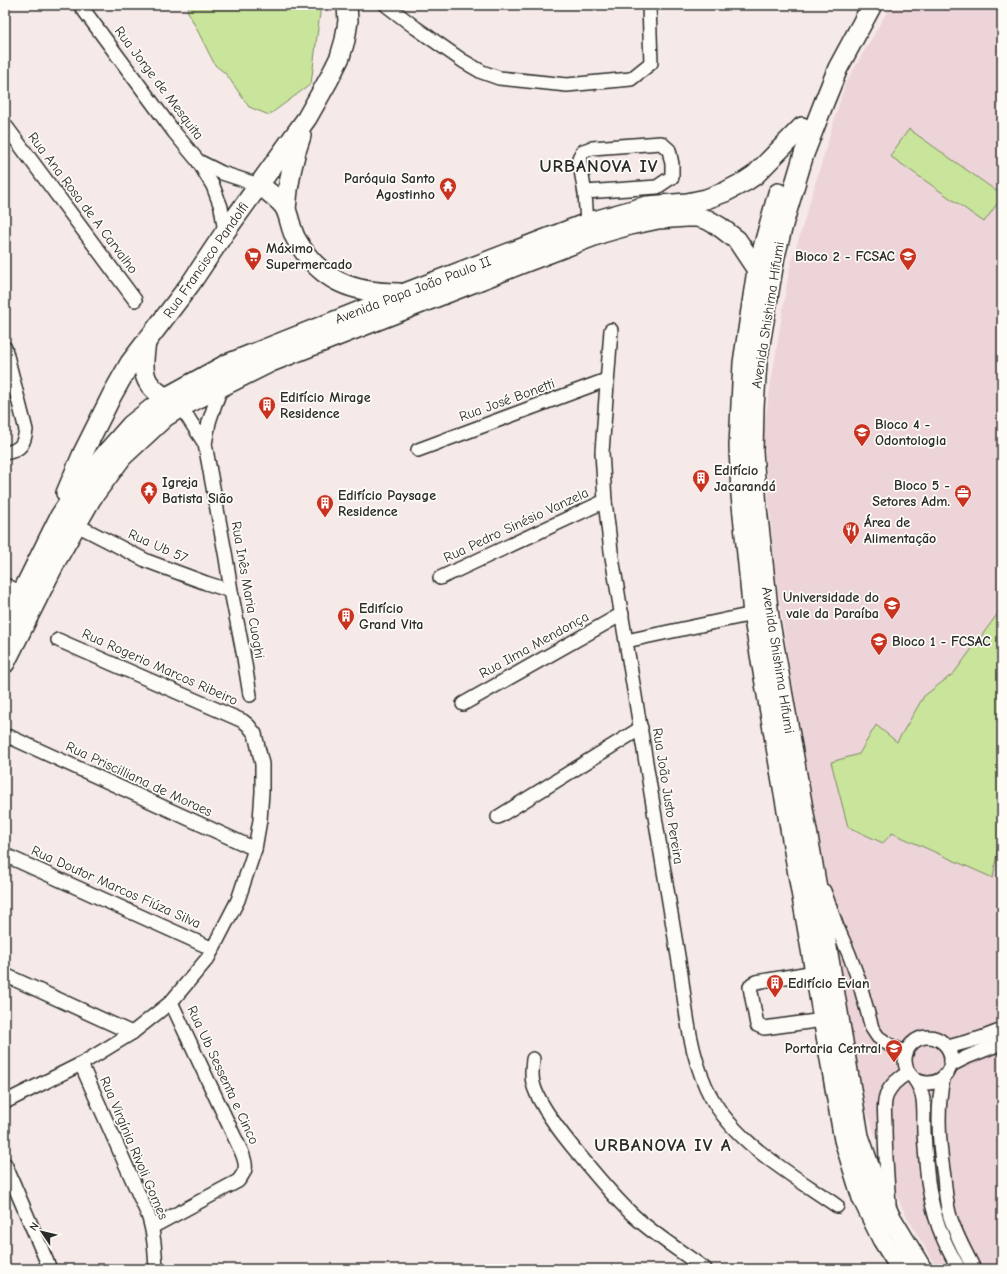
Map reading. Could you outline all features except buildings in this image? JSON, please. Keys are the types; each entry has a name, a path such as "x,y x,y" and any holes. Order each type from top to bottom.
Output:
{"street":[{"name":"Rua Jorge de Mesquita","path":"80,5 174,132 198,161 213,186 222,208 225,232"},
{"name":"Rua Francisco Pandolfi","path":"68,520 66,493 83,453 130,363 191,283 225,232 307,118 340,57 348,21 347,5"},
{"path":"386,5 463,61 482,72 499,78 567,85 631,79 651,63 649,5"},
{"name":"Avenida Shishima Hifumi","path":"860,5 825,68 783,179 756,270 744,363 739,446 741,496 754,614 823,1020 852,1138 874,1180 890,1216 922,1269"},
{"name":"Avenida Shishima Hifumi","path":"872,5 838,68 804,154 775,256 757,362 753,451 757,508 769,617 812,859 862,1198 882,1239 901,1269"},
{"path":"307,118 296,150 291,171 286,209 295,238 307,256 322,271 338,282 360,290 381,293 406,293"},
{"name":"Rua Ana Rosa de A Carvalho","path":"5,125 135,300"},
{"name":"Avenida Papa João Paulo II","path":"68,520 92,499 122,457 165,417 181,407 350,323 406,293 587,223 647,206 687,203 726,192 755,175 802,127"},
{"path":"585,192 657,187 672,177 672,164 669,150 661,143 592,148 583,151 580,158 585,192 587,223"},
{"name":"Rua Jorge de Mesquita","path":"198,161 222,173 259,185"},
{"path":"259,185 286,209"},
{"name":"Avenida Papa João Paulo II","path":"68,520 79,487 131,425 165,398 227,364 526,262 602,233 658,219 686,217 697,218 708,220 720,226 737,240 756,270"},
{"path":"338,282 350,323"},
{"name":"Rua João Justo Pereira","path":"611,330 606,380 602,452 611,551 693,1049 706,1087 714,1102 741,1136 761,1153 837,1206"},
{"path":"146,343 143,361 144,374 152,388 165,398 181,407"},
{"path":"5,348 26,430 24,442 19,448 7,453"},
{"name":"Rua José Bonetti","path":"418,450 606,380"},
{"name":"Rua Inês Maria Cuoghi","path":"222,386 209,422 205,444 250,696"},
{"name":"Rua Inês Maria Cuoghi","path":"181,407 205,444"},
{"name":"Rua Pedro Sinésio Vanzela","path":"440,578 606,501"},
{"path":"7,617 68,520"},
{"path":"5,663 57,559 68,520"},
{"name":"Rua Ub 57","path":"68,520 147,561 231,591"},
{"path":"5,585 22,593"},
{"name":"Rua Ilma Mendonça","path":"463,704 622,614"},
{"path":"626,641 754,614"},
{"name":"Rua Rogerio Marcos Ribeiro","path":"58,640 243,721 248,725 255,734 262,764 261,800 255,849"},
{"path":"498,817 640,728"},
{"name":"Rua Priscilliana de Moraes","path":"10,737 255,849"},
{"path":"5,1102 81,1064 132,1033 171,1002 208,958 213,949 238,900 255,849"},
{"name":"Rua Doutor Marcos Fiúza Silva","path":"5,855 213,949"},
{"path":"812,859 837,927 856,972 872,1028 878,1037 891,1046 906,1053"},
{"path":"815,972 756,982 750,987 757,1025 761,1027 764,1028 823,1020"},
{"path":"5,975 132,1033"},
{"name":"Rua Ub Sessenta e Cinco","path":"152,1227 238,1181 244,1173 246,1164 171,1002"},
{"path":"948,1047 981,1038 1002,1030"},
{"path":"890,1216 885,1154 886,1097 892,1085 899,1078 911,1076 921,1083 929,1084 943,1079 949,1072 952,1058 948,1047 942,1041 930,1037 915,1041 910,1046 906,1053 905,1066 911,1076 920,1087 924,1103 926,1159 932,1206 938,1228 959,1269"},
{"path":"951,1065 966,1057 1002,1044"},
{"path":"533,1059 532,1075 534,1088 548,1114 563,1135 612,1194 635,1216 658,1235 706,1269"},
{"name":"Rua Virgínia Rivoli Gomes","path":"81,1064 148,1215 152,1227 155,1247 156,1269"},
{"path":"943,1079 940,1095 939,1126 946,1197 952,1220 974,1269"},
{"path":"5,1095 20,1094"},
{"path":"5,1164 50,1269"}],"shaded area":[{"name":"Universidade do vale da Paraíba","path":"891,5 1002,5 1002,1269 937,1269 901,1206 859,1090 827,881 790,670 775,570 763,432 789,271 845,84"}],"green space":[{"path":"190,5 321,5 311,84 269,115 249,107 226,74 215,65 187,10"},
{"path":"909,129 1002,195 984,222 890,156"},
{"path":"1002,608 1002,821 993,878 892,833 883,843 848,827 831,762 859,754 876,725 897,742 924,696 954,673"}],"place":[{"name":"Paróquia Santo Agostinho","path":"448,201"},
{"name":"Máximo Supermercado","path":"253,271"},
{"name":"Bloco 2 - FCSAC","path":"908,271"},
{"name":"Edifício Mirage Residence","path":"267,420"},
{"name":"Bloco 4 - Odontologia","path":"862,447"},
{"name":"Edifício Jacarandá","path":"701,493"},
{"name":"Igreja Batista Sião","path":"149,505"},
{"name":"Bloco 5 - Setores Adm.","path":"963,508"},
{"name":"Edifício Paysage Residence","path":"325,518"},
{"name":"Área de Alimentação","path":"851,545"},
{"name":"Universidade do vale da Paraíba","path":"892,620"},
{"name":"Edifício Grand Vita","path":"346,631"},
{"name":"Bloco 1 - FCSAC","path":"879,656"},
{"name":"Edifício Evian","path":"775,998"},
{"name":"Portaria Central","path":"894,1063"}],"district":[{"name":"URBANOVA IV","path":"599,166"},
{"name":"URBANOVA IV A","path":"663,1145"}]}
